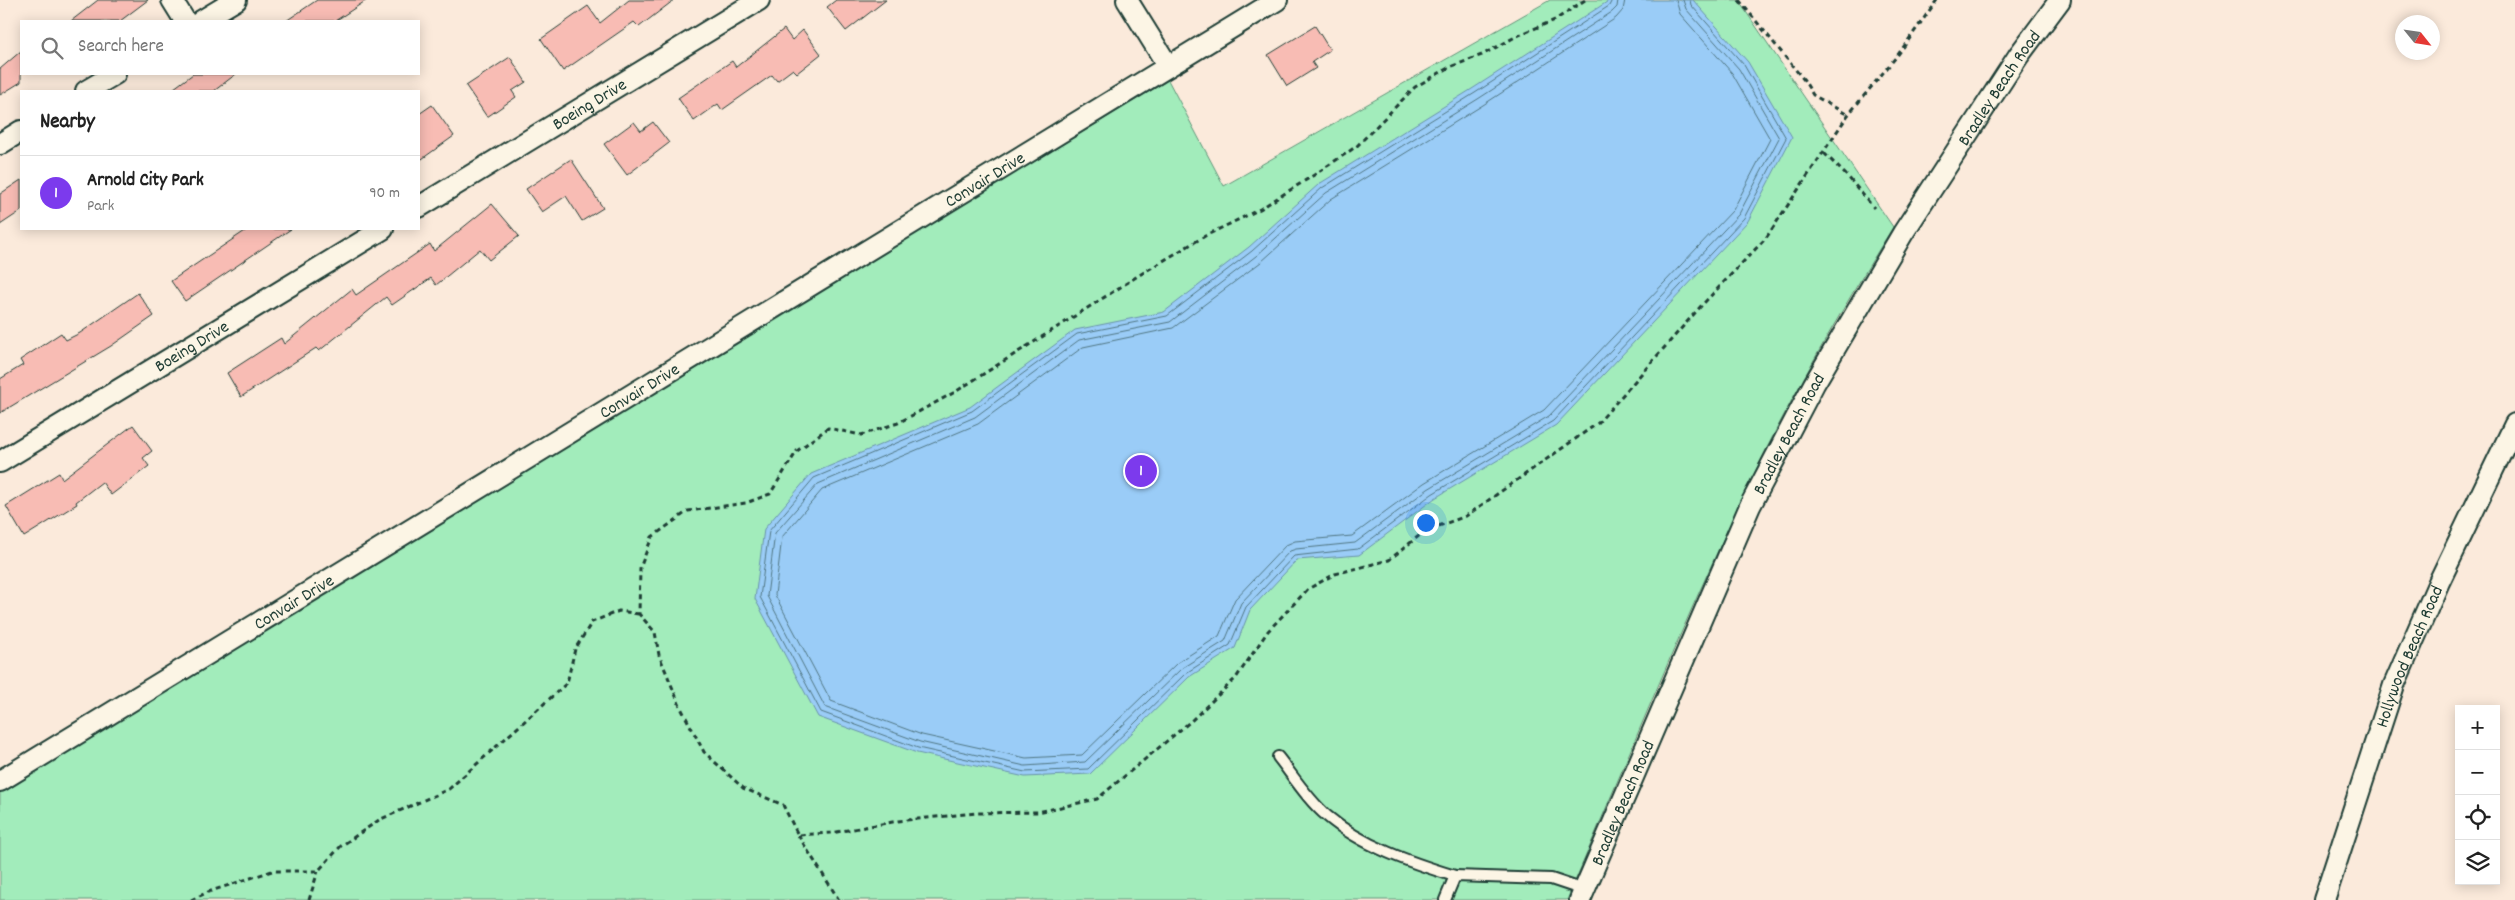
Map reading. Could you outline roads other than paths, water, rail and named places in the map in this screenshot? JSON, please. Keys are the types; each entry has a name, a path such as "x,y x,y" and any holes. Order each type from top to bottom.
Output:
{"street":[{"path":"172,0 184,20"},
{"path":"203,20 236,0"},
{"name":"Boeing Drive","path":"420,206 759,0"},
{"path":"1127,0 1168,66"},
{"name":"Convair Drive","path":"0,781 1276,0"},
{"name":"Bradley Beach Road","path":"1582,895 1750,506 1814,384 1903,233 2019,55 2060,0"},
{"path":"88,90 113,75"},
{"path":"0,144 20,132"},
{"name":"Boeing Drive","path":"0,462 381,230"},
{"name":"Hollywood Beach Road","path":"2324,900 2394,684 2439,582 2515,424"}],"lane":[{"path":"1278,756 1326,815 1345,829 1405,861 1455,876 1550,879 1582,895"},
{"path":"1446,900 1455,876"}],"water":[{"path":"1610,0 1693,0 1748,62 1792,137 1748,221 1556,425 1435,498 1359,555 1297,560 1250,610 1235,648 1189,677 1090,774 1025,777 917,753 818,717 755,599 764,529 811,474 970,407 1075,330 1164,312 1249,247 1319,184"}],"place":[{"name":"Arnold City Park","path":"1141,471"}]}
